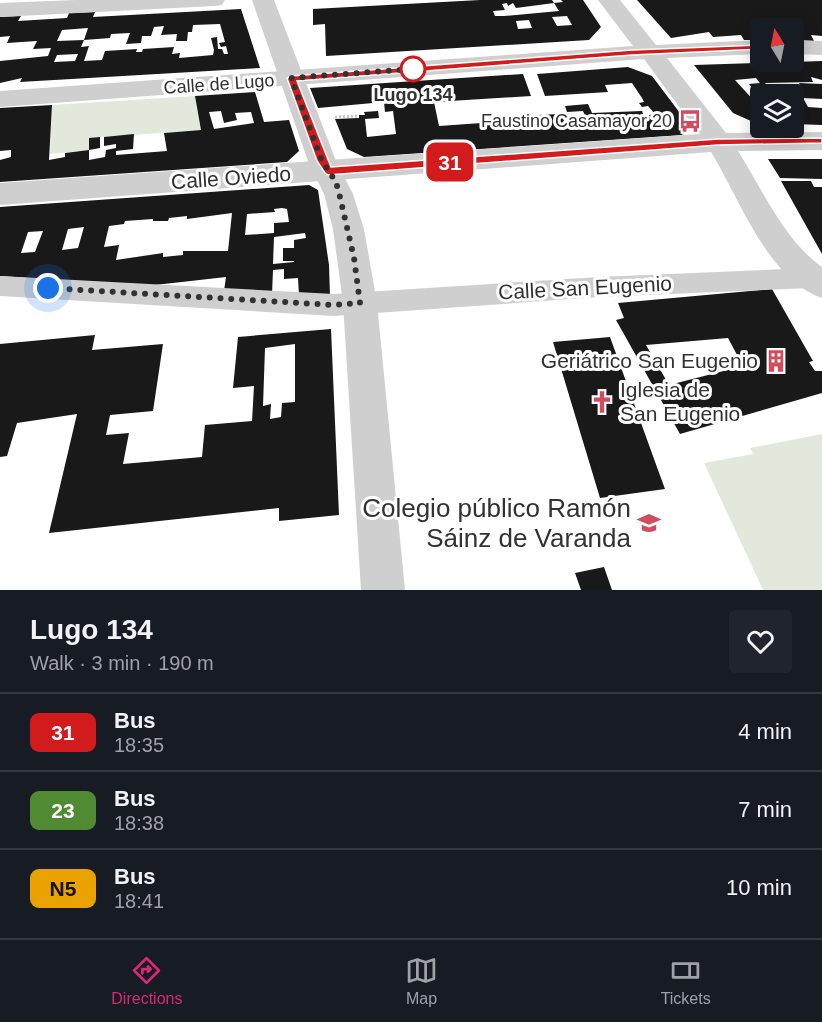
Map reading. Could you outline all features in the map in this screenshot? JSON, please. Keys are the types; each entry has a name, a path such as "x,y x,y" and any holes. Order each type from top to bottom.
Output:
{"street":[{"path":"0,10 214,0"},
{"path":"263,0 322,161 336,182 354,258 360,303 383,590"},
{"path":"609,0 718,142 809,275"},
{"name":"Calle de Lugo","path":"0,99 648,52 750,47"},
{"path":"804,47 822,48"},
{"name":"Calle Oviedo","path":"0,194 718,142 822,141"},
{"name":"Calle San Eugenio","path":"0,286 334,305 809,275"}],"path":[{"path":"334,117 358,116"}],"shaded area":[{"path":"195,96 201,130 90,138 89,150 50,154 52,105"},
{"path":"822,434 822,590 763,590 704,463 753,454 750,448"}],"building":[{"path":"480,0 552,0 554,3 563,2 561,0 583,0 601,27 589,40 326,56 325,24 313,25 313,9","holes":["507,3 508,6 513,3 516,8 554,3 559,11 504,16 495,16 493,11 505,10 502,4","567,16 572,25 557,26 552,17","529,20 532,28 518,29 516,21"]},
{"path":"637,0 822,0 822,36 811,35 814,41 804,40 804,18 750,18 750,40 744,40 741,35 713,37 709,32 671,38"},
{"path":"241,9 260,68 20,82 22,78 0,83 0,61 48,56 51,48 33,49 37,41 7,43 10,36 0,37 0,17 21,16 18,21 67,18 69,13 95,12 93,17","holes":["220,24 225,42 219,43 221,47 226,46 228,54 218,49 217,37 211,38 213,55 179,58 180,53 172,54 174,47 143,49 142,52 136,52 137,49 105,51 102,60 84,61 89,46 81,47 84,40 110,38 111,34 130,33 126,44 141,43 142,36 151,36 154,27 164,26 161,35 177,34 176,41 187,41 188,32 192,32 193,25","88,28 84,40 57,41 62,30","78,54 75,61 54,62 57,55"]},
{"path":"822,61 822,80 811,77 813,82 750,85 749,84 760,83 756,78 735,80 750,96 750,121 733,113 694,65 750,63 750,72 804,72 804,62"},
{"path":"628,67 652,76 689,125 682,135 364,157 347,149 335,119 359,118 359,115 365,115 364,112 378,111 379,118 365,119 367,137 396,134 393,111 385,112 384,102 318,108 310,88 523,74 531,96 434,102 439,126 539,119 538,115 568,113 570,120 586,118 583,111 567,112 565,106 588,104 592,113 642,111 644,116 655,114 648,106 642,107 639,103 644,102 632,83 605,85 608,92 545,96 537,74"},
{"path":"799,83 822,84 822,99 804,98 804,84"},
{"path":"255,92 264,122 289,120 299,151 287,162 0,182 0,160 11,157 11,150 0,151 0,108 52,105 49,160 65,157 65,153 89,150 89,160 105,157 106,150 116,148 116,144 104,146 104,137 134,134 133,149 116,151 116,155 167,151 164,133 201,130 195,96","holes":["221,111 224,123 237,120 235,113 251,112 254,123 214,129 209,112"]},
{"path":"804,100 808,107 822,108 822,125 804,124"},
{"path":"100,137 100,148 89,150 89,138"},
{"path":"768,159 822,159 822,179 780,178"},
{"path":"781,181 811,181 814,187 822,187 822,254"},
{"path":"309,185 318,190 329,265 330,297 299,296 298,278 284,279 284,269 273,270 272,294 224,291 226,277 146,286 0,276 0,207","holes":["274,209 287,209 289,222 274,223 274,233 245,235 247,214 275,212","232,213 228,251 183,251 183,255 163,257 163,253 116,260 119,245 104,247 109,226 124,224 125,221 153,219 153,221 168,221 169,218 187,216 187,219","84,227 78,248 62,250 68,229","43,231 35,252 21,253 28,232","305,233 306,238 294,240 294,248 283,248 283,261 294,262 273,264 274,237"]},
{"name":"Geriátrico San Eugenio","path":"772,289 813,361 809,362 815,371 822,371 822,393 680,434 616,320 624,318 618,303","holes":["728,338 743,366 669,385 646,345"]},
{"path":"331,329 339,515 279,521 279,508 49,533 77,414 17,423 7,456 0,457 0,344 95,335 92,350 163,344 153,411 110,415 106,435 129,433 123,464 202,457 205,425 252,421 254,386 233,388 238,337","holes":["295,344 295,402 282,403 281,417 270,419 271,404 263,406 265,348"]},
{"path":"610,337 665,489 600,498 553,342"},
{"path":"604,567 612,590 581,590 575,573"}],"bus line":[{"name":"31","path":"750,47 632,53 291,78 322,161 328,171 718,142 822,141"}],"place":[{"name":"Lugo 134","path":"413,69"},
{"name":"Faustino Casamayor 20","path":"690,121"},
{"name":"Geriátrico San Eugenio","path":"776,361"},
{"name":"Iglesia de San Eugenio","path":"602,402"},
{"name":"Colegio público Ramón Sáinz de Varanda","path":"649,523"}],"route":[{"path":"48,288 334,305 360,303 354,258 336,182 322,161 291,78 413,69"}]}
